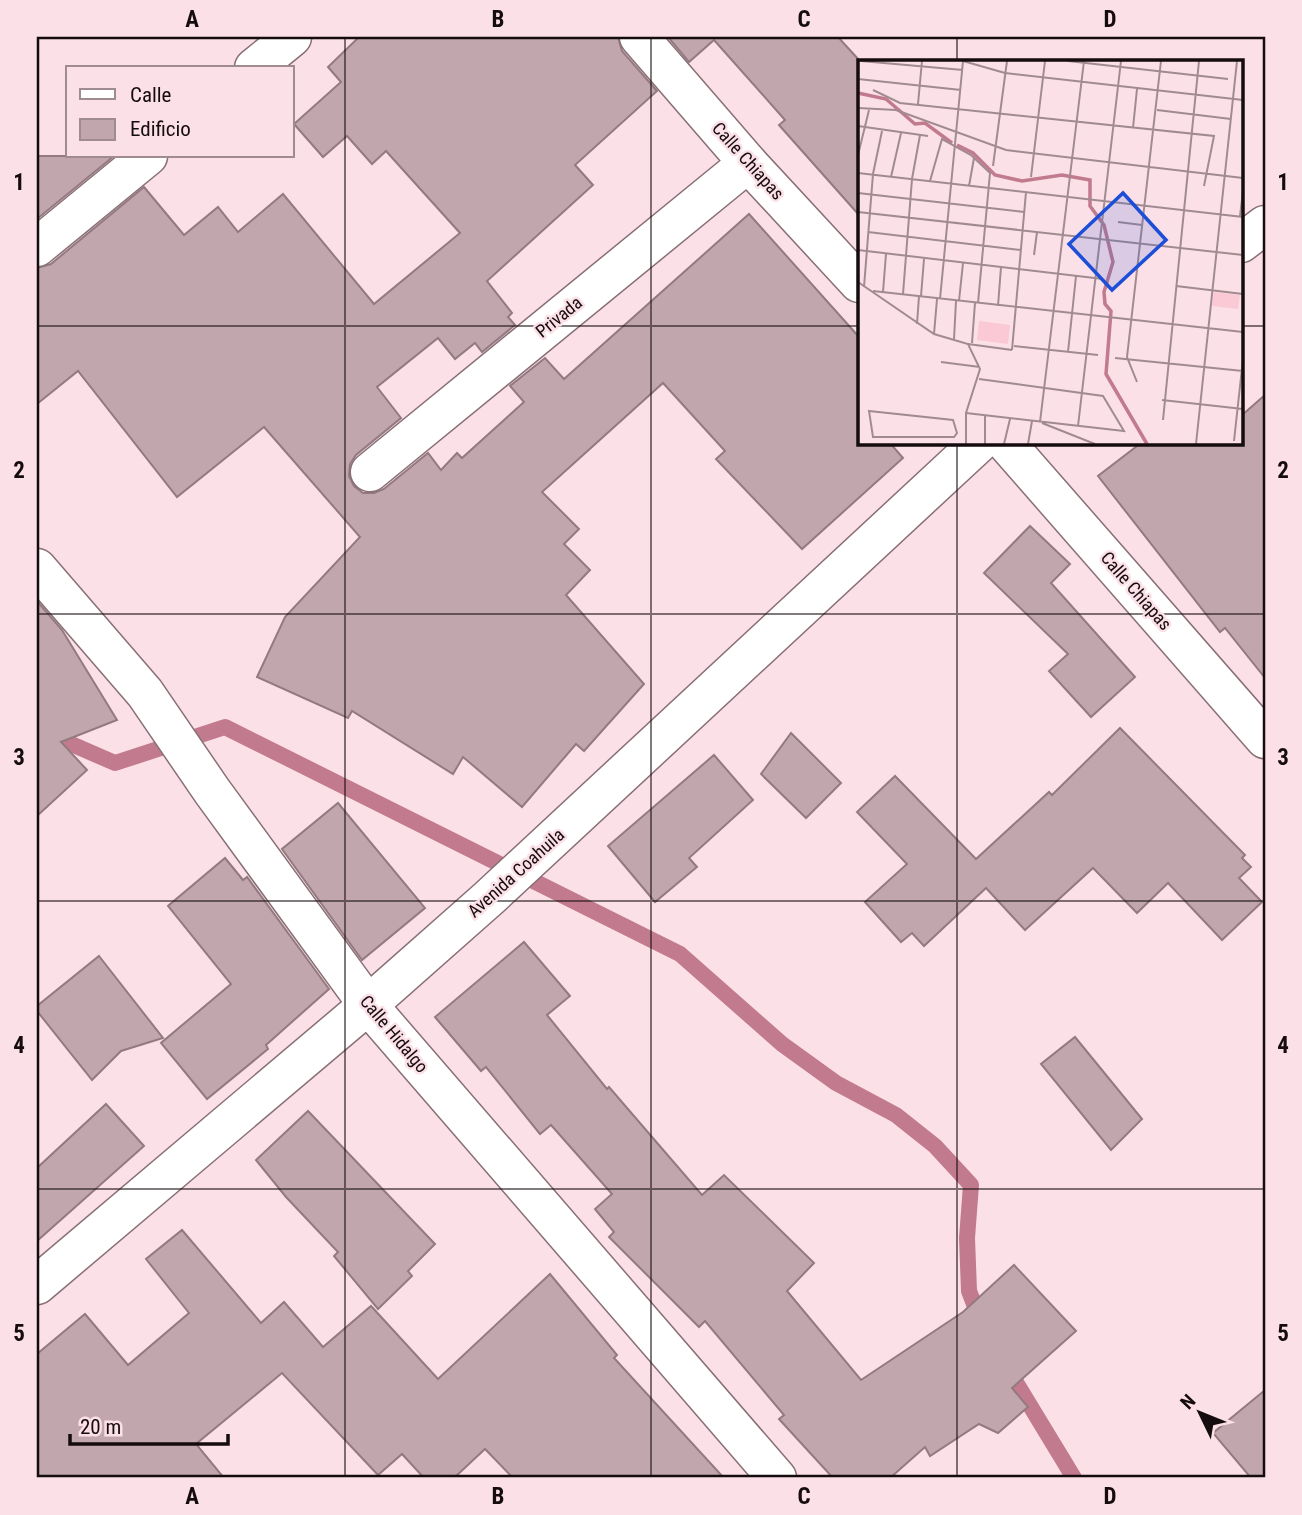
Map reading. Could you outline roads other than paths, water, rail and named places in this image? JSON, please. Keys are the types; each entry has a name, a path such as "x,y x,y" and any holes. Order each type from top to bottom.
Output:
{"street":[{"path":"256,66 292,37"},
{"name":"Calle Chiapas","path":"639,37 748,163 858,282"},
{"path":"37,247 146,158"},
{"name":"Privada","path":"370,472 748,163"},
{"path":"1242,242 1265,225"},
{"name":"Avenida Coahuila","path":"37,1285 368,1005 542,851 978,444"},
{"name":"Calle Chiapas","path":"1007,444 1265,739"},
{"name":"Calle Hidalgo","path":"37,568 145,693 212,792 368,1005 778,1478"}],"waterway":[{"path":"37,729 115,763 225,727 680,954 782,1044 836,1083 896,1115 935,1146 971,1185 967,1238 969,1291 981,1322"},
{"path":"1006,1366 1074,1478"}]}
